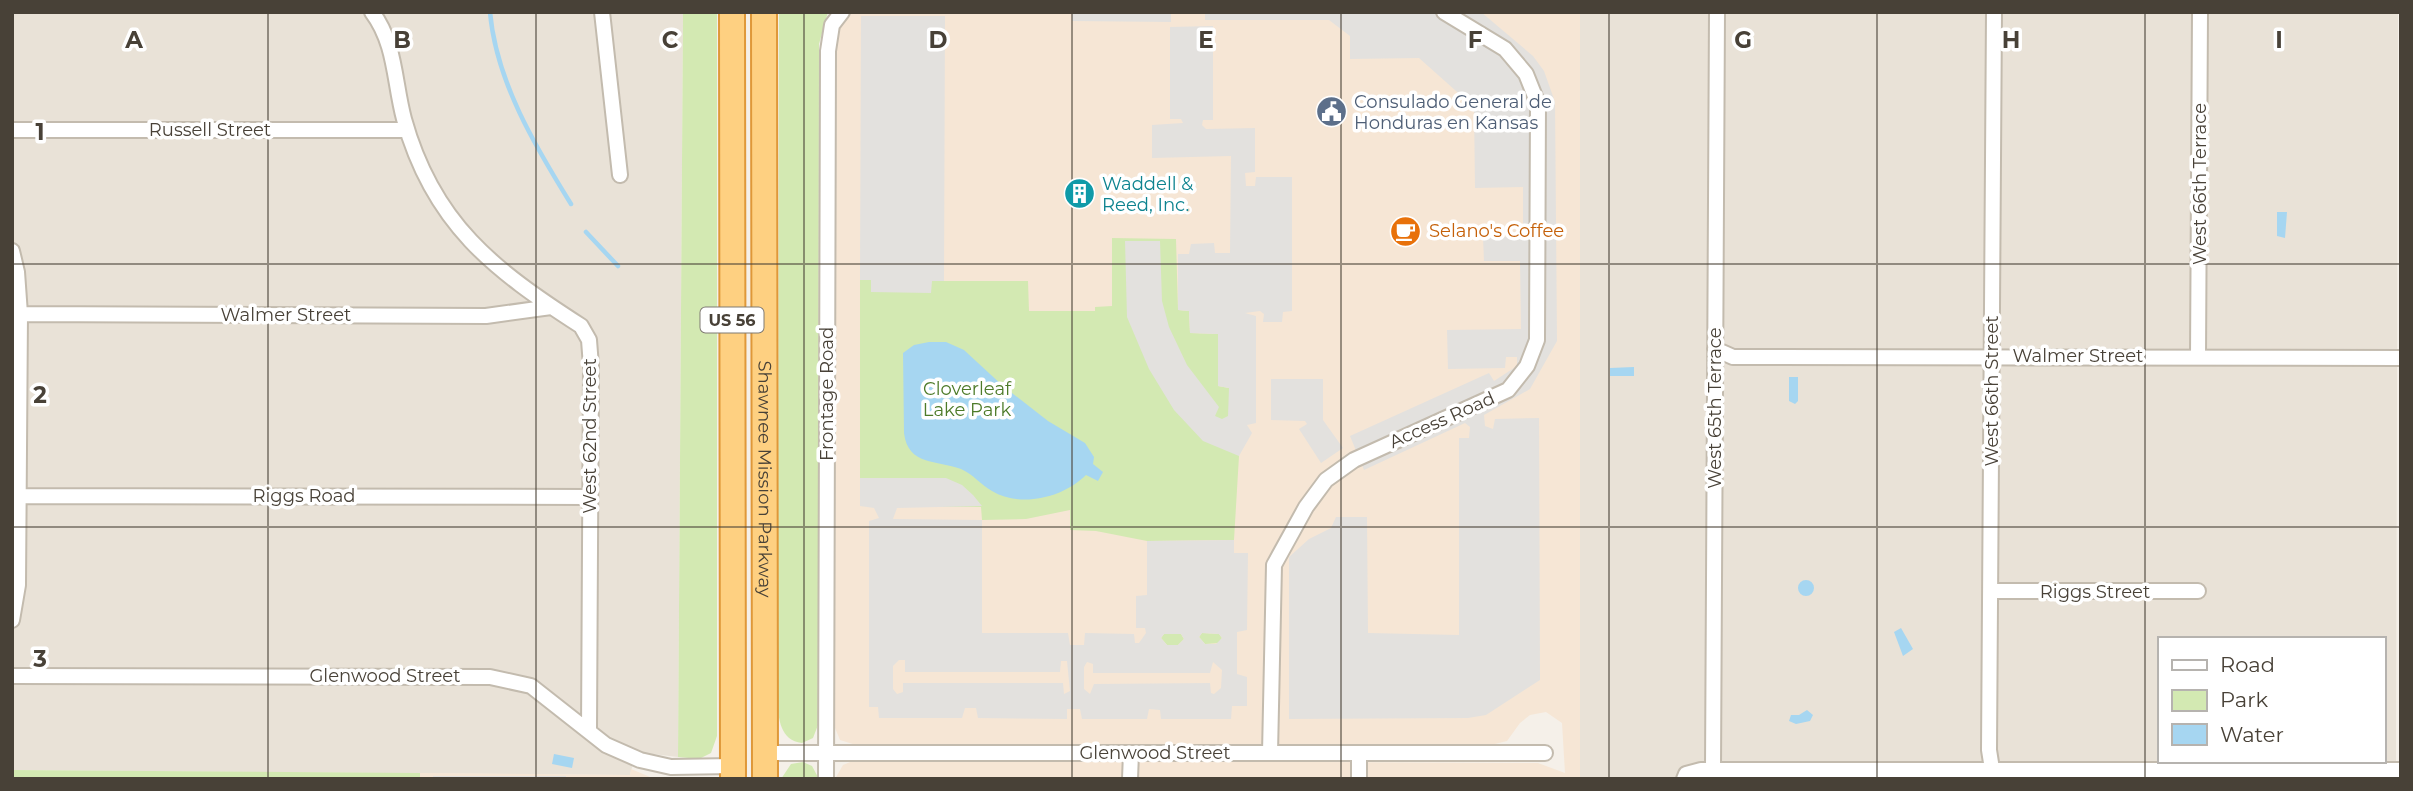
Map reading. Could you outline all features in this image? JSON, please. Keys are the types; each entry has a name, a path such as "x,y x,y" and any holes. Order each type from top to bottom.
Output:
{"highway":[{"name":"Shawnee Mission Parkway","path":"732,12 733,715 736,774"},
{"name":"Shawnee Mission Parkway","path":"764,12 765,779"},
{"path":"733,715 752,745 765,752"}],"street":[{"name":"West 62nd Street","path":"372,12 390,44 407,130 426,175 462,232 508,278 581,326 589,340 589,731"},
{"path":"602,12 620,175"},
{"name":"Frontage Road","path":"826,779 828,51 832,25 842,12"},
{"name":"Access Road","path":"1270,753 1273,565 1306,507 1325,480 1354,460 1508,390 1527,366 1537,340 1538,104 1526,74 1505,49 1444,12"},
{"name":"West 65th Terrace","path":"1713,770 1717,12"},
{"name":"West 66th Street","path":"1992,769 1989,750 1994,12"},
{"name":"West 66th Terrace","path":"2198,356 2200,12"},
{"name":"Russell Street","path":"12,130 407,130"},
{"path":"12,251 18,280 20,314 18,591 12,620"},
{"name":"Walmer Street","path":"20,314 486,316 551,307"},
{"name":"Walmer Street","path":"1715,349 1733,358 2401,358"},
{"name":"Riggs Road","path":"19,496 590,497"},
{"name":"Riggs Street","path":"1992,591 2199,591"},
{"name":"Glenwood Street","path":"12,676 490,677 531,686 615,750 671,773 736,774"},
{"name":"Glenwood Street","path":"765,752 1545,753"},
{"path":"1130,779 1131,753"},
{"path":"1359,753 1359,779"},
{"path":"1684,779 1686,774 1691,772 1713,770 1888,774 1992,769 2098,774 2401,770"}],"shaded area":[{"path":"12,12 683,12 678,757 636,752 630,775 12,770"},
{"path":"851,12 1580,12 1580,779 835,779 843,765 855,760 1538,763 1565,773 1562,723 1546,712 1530,715 1520,723 1507,741 1487,746 856,745 840,740 833,723 835,48 838,29"},
{"path":"1072,12 1171,12 1171,22 1072,21"},
{"path":"1205,12 1481,12 1533,56 1544,71 1555,102 1557,341 1530,389 1484,415 1485,426 1493,429 1495,419 1539,418 1540,680 1486,715 1468,718 1289,719 1289,557 1309,539 1331,528 1336,517 1367,517 1368,633 1459,635 1459,438 1469,438 1470,427 1465,423 1364,470 1350,436 1489,373 1494,381 1517,366 1517,357 1506,357 1505,368 1448,369 1447,330 1521,329 1520,261 1484,261 1483,237 1523,237 1523,187 1475,188 1474,107 1419,58 1350,59 1350,36 1329,20 1205,20"},
{"path":"1580,12 2398,12 2396,779 1580,779"},
{"path":"861,16 945,16 944,281 932,281 931,293 871,292 871,280 860,280"},
{"path":"1213,26 1213,120 1203,120 1202,125 1206,129 1255,128 1255,172 1245,173 1246,186 1255,186 1256,177 1292,177 1292,311 1283,312 1282,322 1263,322 1264,314 1260,311 1245,313 1256,316 1256,423 1247,425 1252,433 1239,456 1203,441 1174,410 1149,369 1127,317 1125,241 1160,241 1162,301 1169,327 1187,365 1219,407 1215,416 1222,419 1228,416 1229,388 1218,386 1218,334 1190,333 1189,311 1178,310 1178,254 1189,254 1191,244 1214,243 1215,253 1230,253 1231,156 1152,158 1152,125 1183,123 1181,119 1170,119 1170,27"},
{"path":"1271,379 1323,379 1323,420 1343,448 1321,463 1299,429 1307,424 1305,421 1271,420"},
{"path":"860,478 946,478 962,485 982,506 897,508 893,519 982,520 982,633 1068,633 1070,645 1084,645 1085,633 1134,634 1135,643 1139,643 1146,633 1145,628 1136,628 1136,596 1147,595 1147,541 1234,540 1234,553 1248,553 1247,630 1237,632 1237,674 1247,677 1247,706 1232,706 1231,719 1161,719 1160,710 1149,709 1147,719 1082,719 1080,709 1067,709 1067,719 978,718 976,708 965,708 962,718 879,718 878,707 869,707 869,521 879,518 874,508 860,506","holes":["1202,633 1219,634 1222,638 1216,644 1205,644 1199,637","1164,634 1181,634 1184,639 1178,645 1167,645 1161,638","899,660 905,660 905,672 1060,672 1061,661 1067,661 1070,691 1064,694 1063,683 903,683 903,692 897,694 893,689 893,666","1087,662 1093,664 1093,673 1210,673 1213,662 1222,670 1221,688 1214,694 1211,693 1210,683 1094,684 1090,694 1084,689 1084,667"]},
{"path":"631,769 655,779 420,779 420,773 630,775"},
{"path":"433,776 566,776 566,779 433,779"}],"green space":[{"path":"683,12 717,12 717,736 711,753 699,759 678,757"},
{"path":"779,12 828,12 819,44 818,725 813,738 802,743 785,734 778,704"},
{"name":"Cloverleaf Lake Park","path":"1112,238 1176,239 1178,310 1189,311 1190,333 1218,334 1218,386 1229,388 1229,412 1237,413 1239,456 1234,540 1147,541 1096,531 1070,530 1070,510 1026,519 982,520 981,507 860,506 860,280 871,280 871,292 931,292 931,281 1028,281 1029,311 1095,311 1095,307 1112,306"},
{"path":"1202,633 1219,634 1222,638 1218,643 1205,644 1199,637"},
{"path":"1164,634 1181,634 1184,639 1178,645 1167,645 1161,638"},
{"path":"803,762 812,766 819,779 781,779 791,764"},
{"path":"12,770 420,773 420,779 12,779"}],"water":[{"path":"2277,212 2287,212 2285,238 2277,236"},
{"path":"946,342 964,350 1003,386 1048,421 1085,443 1094,457 1093,464 1103,472 1098,481 1086,475 1066,490 1054,495 1015,499 992,491 961,469 917,457 907,444 904,433 903,353 914,345"},
{"path":"1634,367 1634,376 1610,376 1610,368"},
{"path":"1789,377 1798,377 1798,401 1795,404 1789,401"},
{"path":"1806,580 1812,582 1812,594 1806,596 1800,594 1798,588 1800,582"},
{"path":"1901,628 1913,649 1903,656 1894,632"},
{"path":"1807,710 1813,715 1810,721 1796,724 1789,721 1791,715 1799,715"},
{"path":"554,754 574,758 572,768 552,764"}],"waterway":[{"path":"490,12 500,63 519,112 571,204"},
{"path":"586,232 618,266"}],"place":[{"name":"Consulado General de Honduras en Kansas","path":"1331,112"},
{"name":"Waddell & Reed, Inc.","path":"1079,194"},
{"name":"Selano's Coffee","path":"1406,231"}]}
